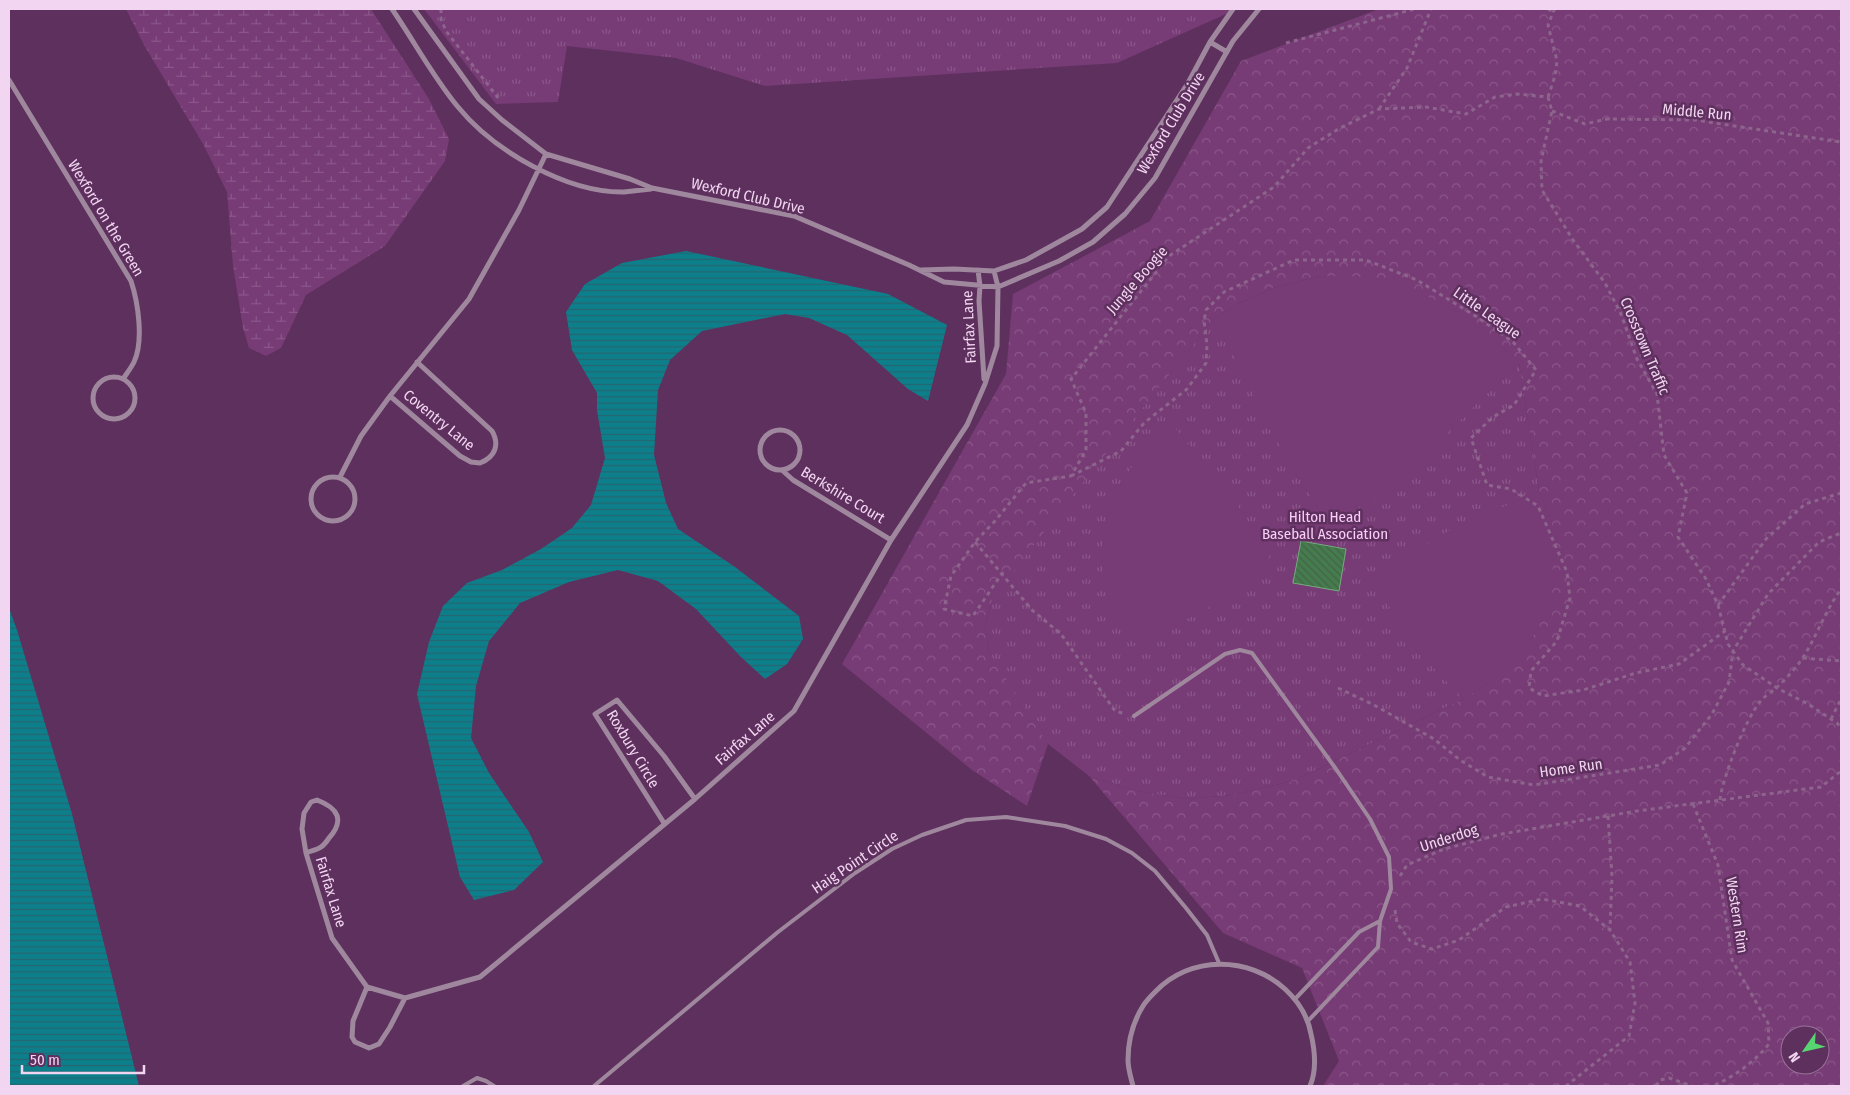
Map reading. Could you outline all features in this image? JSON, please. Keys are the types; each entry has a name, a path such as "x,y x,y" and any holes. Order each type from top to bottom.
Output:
{"street":[{"name":"Wexford Club Drive","path":"392,9 458,107 476,127 495,143 538,170 567,181 598,189 624,192 652,188"},
{"name":"Wexford Club Drive","path":"414,9 479,100 546,154 630,179 652,188 794,216 921,270 944,282 998,287 1059,262 1093,242 1125,214 1155,178 1227,52 1259,9"},
{"name":"Wexford Club Drive","path":"921,270 994,271 1026,260 1082,229 1107,207 1188,84 1210,42 1233,9"},
{"path":"1210,42 1227,52"},
{"name":"Wexford on the Green","path":"9,80 131,281 136,296 139,330 134,360 123,379"},
{"name":"Coventry Lane","path":"340,477 361,436 390,396 469,299 519,210 546,154"},
{"name":"Fairfax Lane","path":"978,270 985,384"},
{"name":"Fairfax Lane","path":"405,998 480,977 695,799 794,711 891,540 967,425 985,384 997,346 998,287 994,271"},
{"name":"Coventry Lane","path":"390,396 460,456 471,462 480,463 492,456 497,440 492,431 417,362"},
{"path":"109,377 123,379 133,388 135,395 132,408 122,417 109,418 103,416 98,412 93,398 97,384 109,377"},
{"name":"Berkshire Court","path":"782,470 794,464 798,458 799,451 796,438 791,434 778,430 767,434 763,440 760,451 765,463 775,469 782,470 793,480 891,540"},
{"path":"326,477 340,477 352,487 355,494 353,509 349,515 342,519 328,521 315,513 311,506 311,492 314,485 326,477"},
{"name":"Roxbury Circle","path":"664,823 595,714 617,700 664,756 695,799"},
{"name":"Fairfax Lane","path":"306,853 321,847 334,833 339,821 337,814 331,807 318,800 311,802 304,813 302,829 306,853 332,938 367,987"},
{"path":"1133,1086 1128,1062 1131,1032 1143,1005 1164,983 1190,969 1219,963 1248,967 1274,979 1295,999 1308,1021 1315,1052 1313,1080 1310,1086"},
{"path":"367,987 405,998 379,1044 369,1048 356,1042 352,1037 353,1022 367,987"}],"lane":[{"path":"1134,716 1225,654 1240,650 1252,653 1370,819 1389,857 1391,889 1380,921 1378,946 1308,1021"},
{"name":"Haig Point Circle","path":"594,1086 778,932 855,873 892,849 922,835 966,820 1006,817 1065,826 1106,839 1132,853 1155,871 1186,908 1206,935 1219,963"},
{"path":"1295,999 1359,932 1380,921"},
{"path":"463,1086 477,1078 486,1080 494,1086"}],"path":[{"path":"441,9 441,19 446,31 499,99"},
{"path":"1286,43 1416,9"},
{"path":"1379,110 1407,68 1430,9"},
{"path":"1548,9 1553,12"},
{"path":"1548,97 1555,76 1557,61 1548,25 1556,9"},
{"name":"Jungle Boogie","path":"1071,476 1086,450 1086,413 1071,379 1170,256 1274,187 1308,148 1340,128 1379,110 1426,107 1466,114 1495,97 1518,94 1548,97"},
{"name":"Crosstown Traffic","path":"1548,97 1552,111 1541,161 1542,190 1573,240 1605,283 1621,314 1636,359 1657,394 1664,455 1688,493 1678,537 1706,579 1718,605 1728,644 1743,665 1777,688 1808,704 1841,728"},
{"name":"Middle Run","path":"1552,111 1585,124 1607,119 1695,120 1841,142"},
{"name":"Little League","path":"1071,476 1121,451 1144,424 1187,389 1206,363 1207,345 1204,321 1206,310 1224,292 1294,260 1366,260 1417,280 1477,316 1513,342 1536,370 1514,405 1493,417 1471,438 1487,485 1511,489 1538,506 1567,572 1570,598 1557,641 1531,671 1529,688 1543,696 1584,690 1636,673 1679,664 1724,630"},
{"path":"1002,572 973,616 944,609 951,576 975,542 996,521 1026,483 1071,476"},
{"path":"1718,605 1766,539 1805,504 1841,493"},
{"path":"1733,651 1768,594 1819,542 1841,533"},
{"path":"975,542 1032,610 1061,634 1115,711 1134,716"},
{"path":"1720,800 1721,788 1746,723 1760,702 1777,688 1803,658 1816,635 1829,605 1841,589"},
{"name":"Home Run","path":"1338,688 1374,705 1434,739 1460,760 1488,777 1534,785 1660,765 1668,760 1685,748 1712,714 1729,682 1733,651"},
{"path":"1803,658 1841,661"},
{"path":"1831,719 1841,699"},
{"name":"Underdog","path":"1391,889 1407,865 1444,849 1502,834 1608,816 1821,787 1841,771"},
{"name":"Western Rim","path":"1693,804 1718,865 1732,960 1768,1023 1769,1044 1759,1056 1734,1076 1713,1086"},
{"path":"1608,816 1612,876 1610,930"},
{"path":"1391,889 1397,923 1411,942 1432,949 1459,940 1506,907 1542,899 1580,906 1610,930 1630,962 1635,1003 1629,1036 1566,1086"},
{"path":"1656,1086 1660,1080 1669,1078 1692,1086"}],"green space":[{"path":"126,9 371,9 429,99 449,139 445,161 385,246 306,295 281,348 266,356 249,348 243,328 233,266 227,192 203,144 144,45"},
{"path":"424,9 1237,9 1117,63 765,86 676,58 567,46 558,102 496,104"},
{"path":"1379,9 1841,9 1841,1086 1323,1086 1339,1061 1302,968 1223,933 1089,776 1137,791 1187,799 1232,795 1293,781 1463,699 1495,678 1550,518 1539,491 1519,363 1454,310 1321,276 1273,288 1237,304 1214,319 1060,511 993,598 985,625 989,652 1048,744 1027,806 972,770 842,664 1006,374 1013,294 1150,221 1241,61"},
{"path":"1321,276 1368,277 1413,289 1454,310 1489,335 1519,362 1415,465 1346,517 1321,512 1285,456 1214,319 1237,304 1273,288"},
{"name":"Hilton Head Baseball Association","path":"1237,304 1519,362 1539,491 1550,518 1495,678 1463,699 1293,781 1232,795 1187,799 1137,791 1089,776 1048,744 1016,702 989,652 985,625 993,598 1021,558 1214,319"},
{"path":"1175,428 1233,499 1270,553 1267,567 1202,612 1134,643 1117,619 1107,594 1103,573 1105,529 1111,508 1131,468 1148,448"},
{"path":"1539,491 1550,518 1553,553 1552,593 1539,626 1522,654 1495,678 1463,699 1414,647 1378,588 1381,576 1438,536"}],"shaded area":[{"path":"686,251 888,294 947,325 928,401 908,389 847,335 809,318 785,314 702,331 670,360 658,390 654,455 666,503 678,529 735,567 799,616 803,639 787,664 765,679 741,657 696,609 658,581 618,570 569,582 520,603 489,641 476,686 471,738 489,773 529,832 543,862 514,890 474,900 460,877 417,694 429,642 443,606 467,583 502,570 541,549 572,528 591,505 605,458 597,410 597,393 572,350 566,312 585,284 622,263"},
{"path":"9,608 72,814 139,1086 9,1086"}],"building":[{"path":"1301,541 1346,549 1339,591 1293,583"}]}
